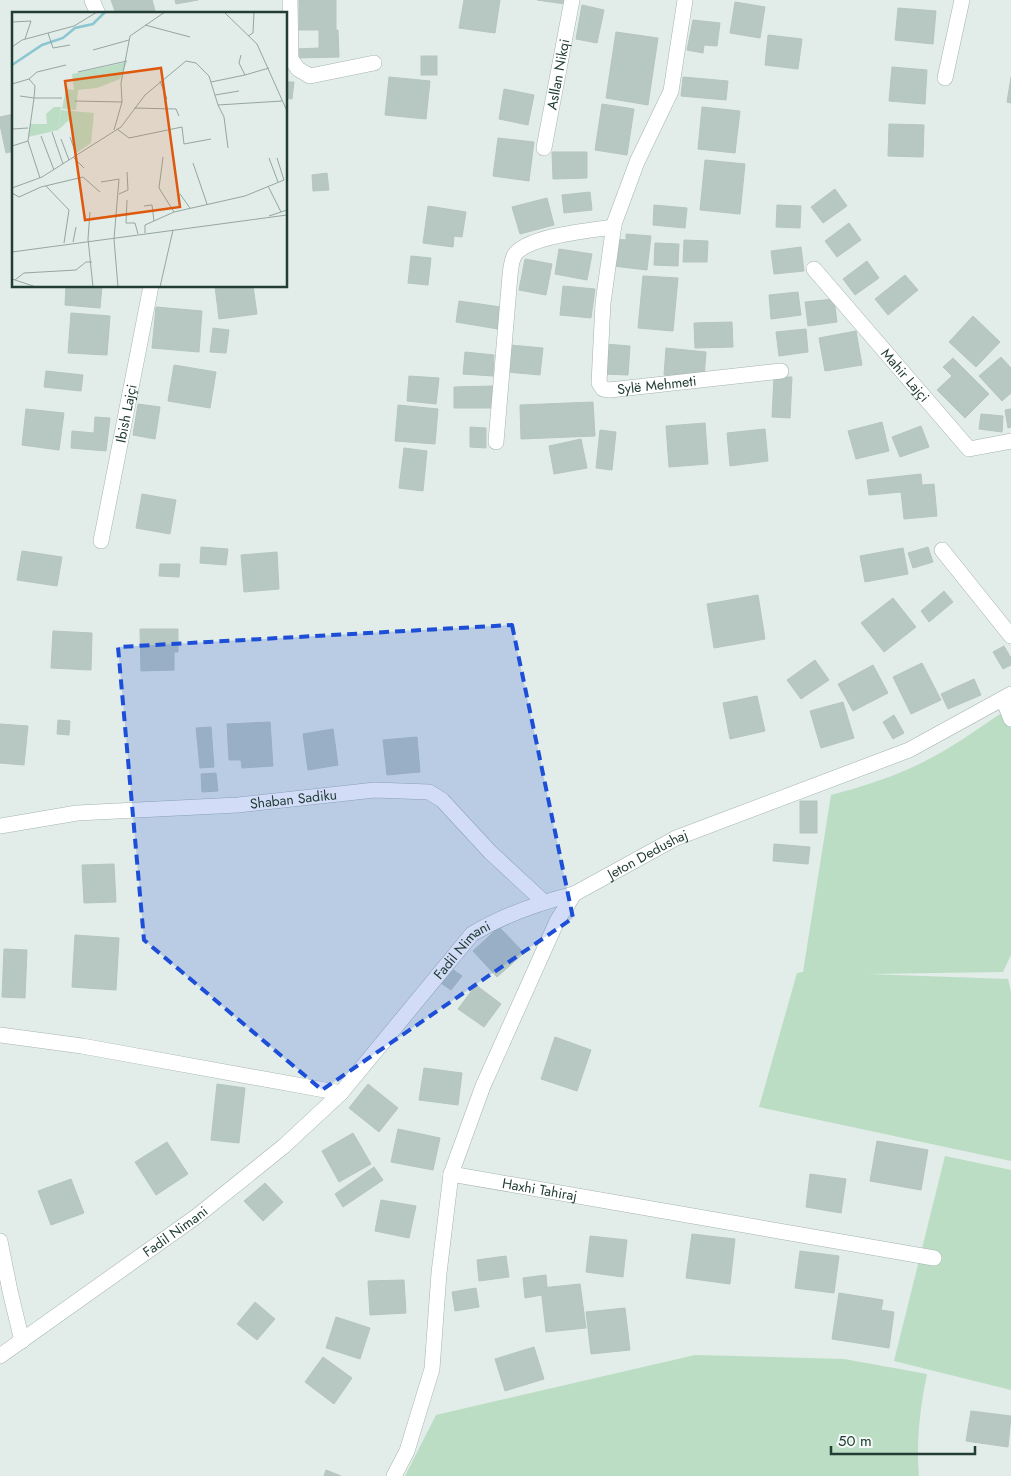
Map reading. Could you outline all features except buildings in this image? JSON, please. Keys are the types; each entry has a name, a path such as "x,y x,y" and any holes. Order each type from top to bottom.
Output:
{"street":[{"path":"92,0 97,12"},
{"path":"290,0 291,59 298,69 310,76 374,64"},
{"name":"Asllan Nikqi","path":"544,148 572,0"},
{"name":"Sylë Mehmeti","path":"685,0 671,91 637,162 614,227 603,303 598,383 603,389 610,390 781,371"},
{"path":"945,78 962,0"},
{"path":"496,442 509,287 515,254 531,243 566,233 614,227"},
{"name":"Mahir Lajçi","path":"814,269 969,449 1011,441"},
{"name":"Ibish Lajçi","path":"101,541 151,288"},
{"path":"942,550 1011,636"},
{"name":"Jeton Dedushaj","path":"451,1174 483,1086 557,921 574,894 676,838 909,750 1007,696 1011,719"},
{"name":"Shaban Sadiku","path":"0,826 77,813 238,805 375,790 429,792 442,800 490,852 544,902"},
{"name":"Fadil Nimani","path":"0,1356 197,1216 284,1146 341,1093 472,934 495,920 544,902 574,894"},
{"path":"0,1035 82,1046 341,1093"},
{"path":"394,1476 407,1451 432,1369 439,1274 451,1174"},
{"name":"Haxhi Tahiraj","path":"451,1174 934,1258"},
{"path":"0,1241 22,1341"}],"highlighted area":[{"path":"512,625 573,918 322,1090 144,940 118,647"}],"green space":[{"path":"1008,709 1011,719 1011,955 1003,972 867,974 1008,979 1011,992 1011,1161 759,1107 797,973 803,972 831,795 884,779 909,769 952,746"},
{"path":"945,1156 1011,1170 1011,1390 894,1361"},
{"path":"695,1355 844,1359 927,1374 919,1425 919,1476 405,1476 436,1415"}]}
